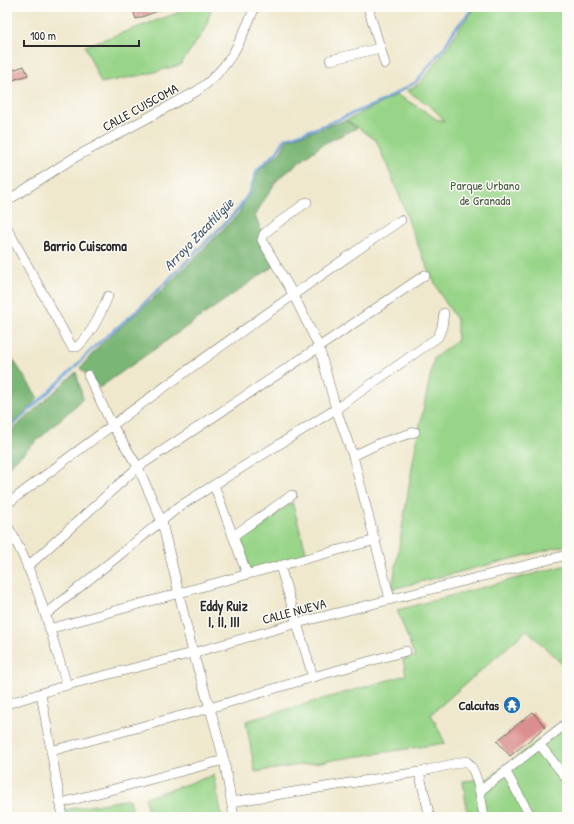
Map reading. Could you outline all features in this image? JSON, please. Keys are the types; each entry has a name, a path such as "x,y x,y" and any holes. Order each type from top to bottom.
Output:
{"street":[{"name":"CALLE CUISCOMA","path":"7,201 72,159 197,91 209,82 225,65 238,45 255,7"},
{"path":"368,7 385,64"},
{"path":"330,60 380,48"},
{"path":"307,202 271,228 264,234 262,240 293,294 319,347 336,409 353,456 376,540 390,599"},
{"path":"7,504 112,425 293,294 401,220"},
{"path":"8,235 72,346 77,347 83,341 100,316 108,296"},
{"path":"27,567 138,468 425,274"},
{"path":"45,615 180,506 336,409 438,338 442,327 444,312"},
{"path":"88,375 112,425 138,468 162,522 193,653 224,760 234,817"},
{"path":"353,456 380,443 414,432"},
{"path":"214,485 247,574"},
{"path":"233,536 292,495"},
{"path":"7,525 14,536 45,615 66,685"},
{"path":"49,629 376,540"},
{"name":"CALLE NUEVA","path":"7,704 66,685 193,653 297,623 567,555"},
{"path":"280,566 313,677"},
{"path":"51,751 210,708 406,651"},
{"path":"41,694 63,817"},
{"path":"480,791 567,723"},
{"path":"540,745 567,779"},
{"path":"61,803 224,760"},
{"path":"231,802 419,772 466,761 473,770 480,791 484,817"},
{"path":"419,772 430,817"},
{"path":"506,772 531,817"}],"green space":[{"path":"185,7 212,7 205,29 180,65 147,74 101,83 85,46 186,10"},
{"name":"Parque Urbano de Granada","path":"476,7 567,7 567,545 392,589 416,444 434,358 457,341 457,320 442,297 429,271 376,140 347,120 397,95 436,119 444,121 432,108 407,91 420,83"},
{"path":"346,120 357,128 323,144 277,180 255,215 275,265 99,388 80,368 100,345 157,295 239,213 260,169 280,153 287,140"},
{"path":"7,350 38,398 21,417 7,428"},
{"path":"76,372 83,399 7,468 7,435"},
{"path":"292,502 307,555 250,570 239,543"},
{"path":"567,565 567,669 527,630 431,714 445,743 255,772 246,721 406,675 403,659 415,657 397,610"},
{"path":"567,718 567,817 468,817 463,781 488,779"},
{"path":"214,775 222,817 149,817 145,798"},
{"path":"130,799 134,817 65,817 64,810"}],"building":[{"path":"132,7 166,7 166,8 136,19"},
{"path":"7,56 13,70 24,66 28,75 13,80 7,75"},
{"path":"533,712 545,727 510,756 497,741"}],"waterway":[{"name":"Arroyo Zacatiligüe","path":"7,431 73,369 95,346 132,315 238,210 250,191 257,170 277,152 285,139 330,123 380,102 416,82 445,46 455,29 474,7"}],"place":[{"name":"Calcutas","path":"512,705"}],"district":[{"name":"Barrio Cuiscoma","path":"85,245"},
{"name":"Eddy Ruiz I, II, III","path":"224,614"}]}
